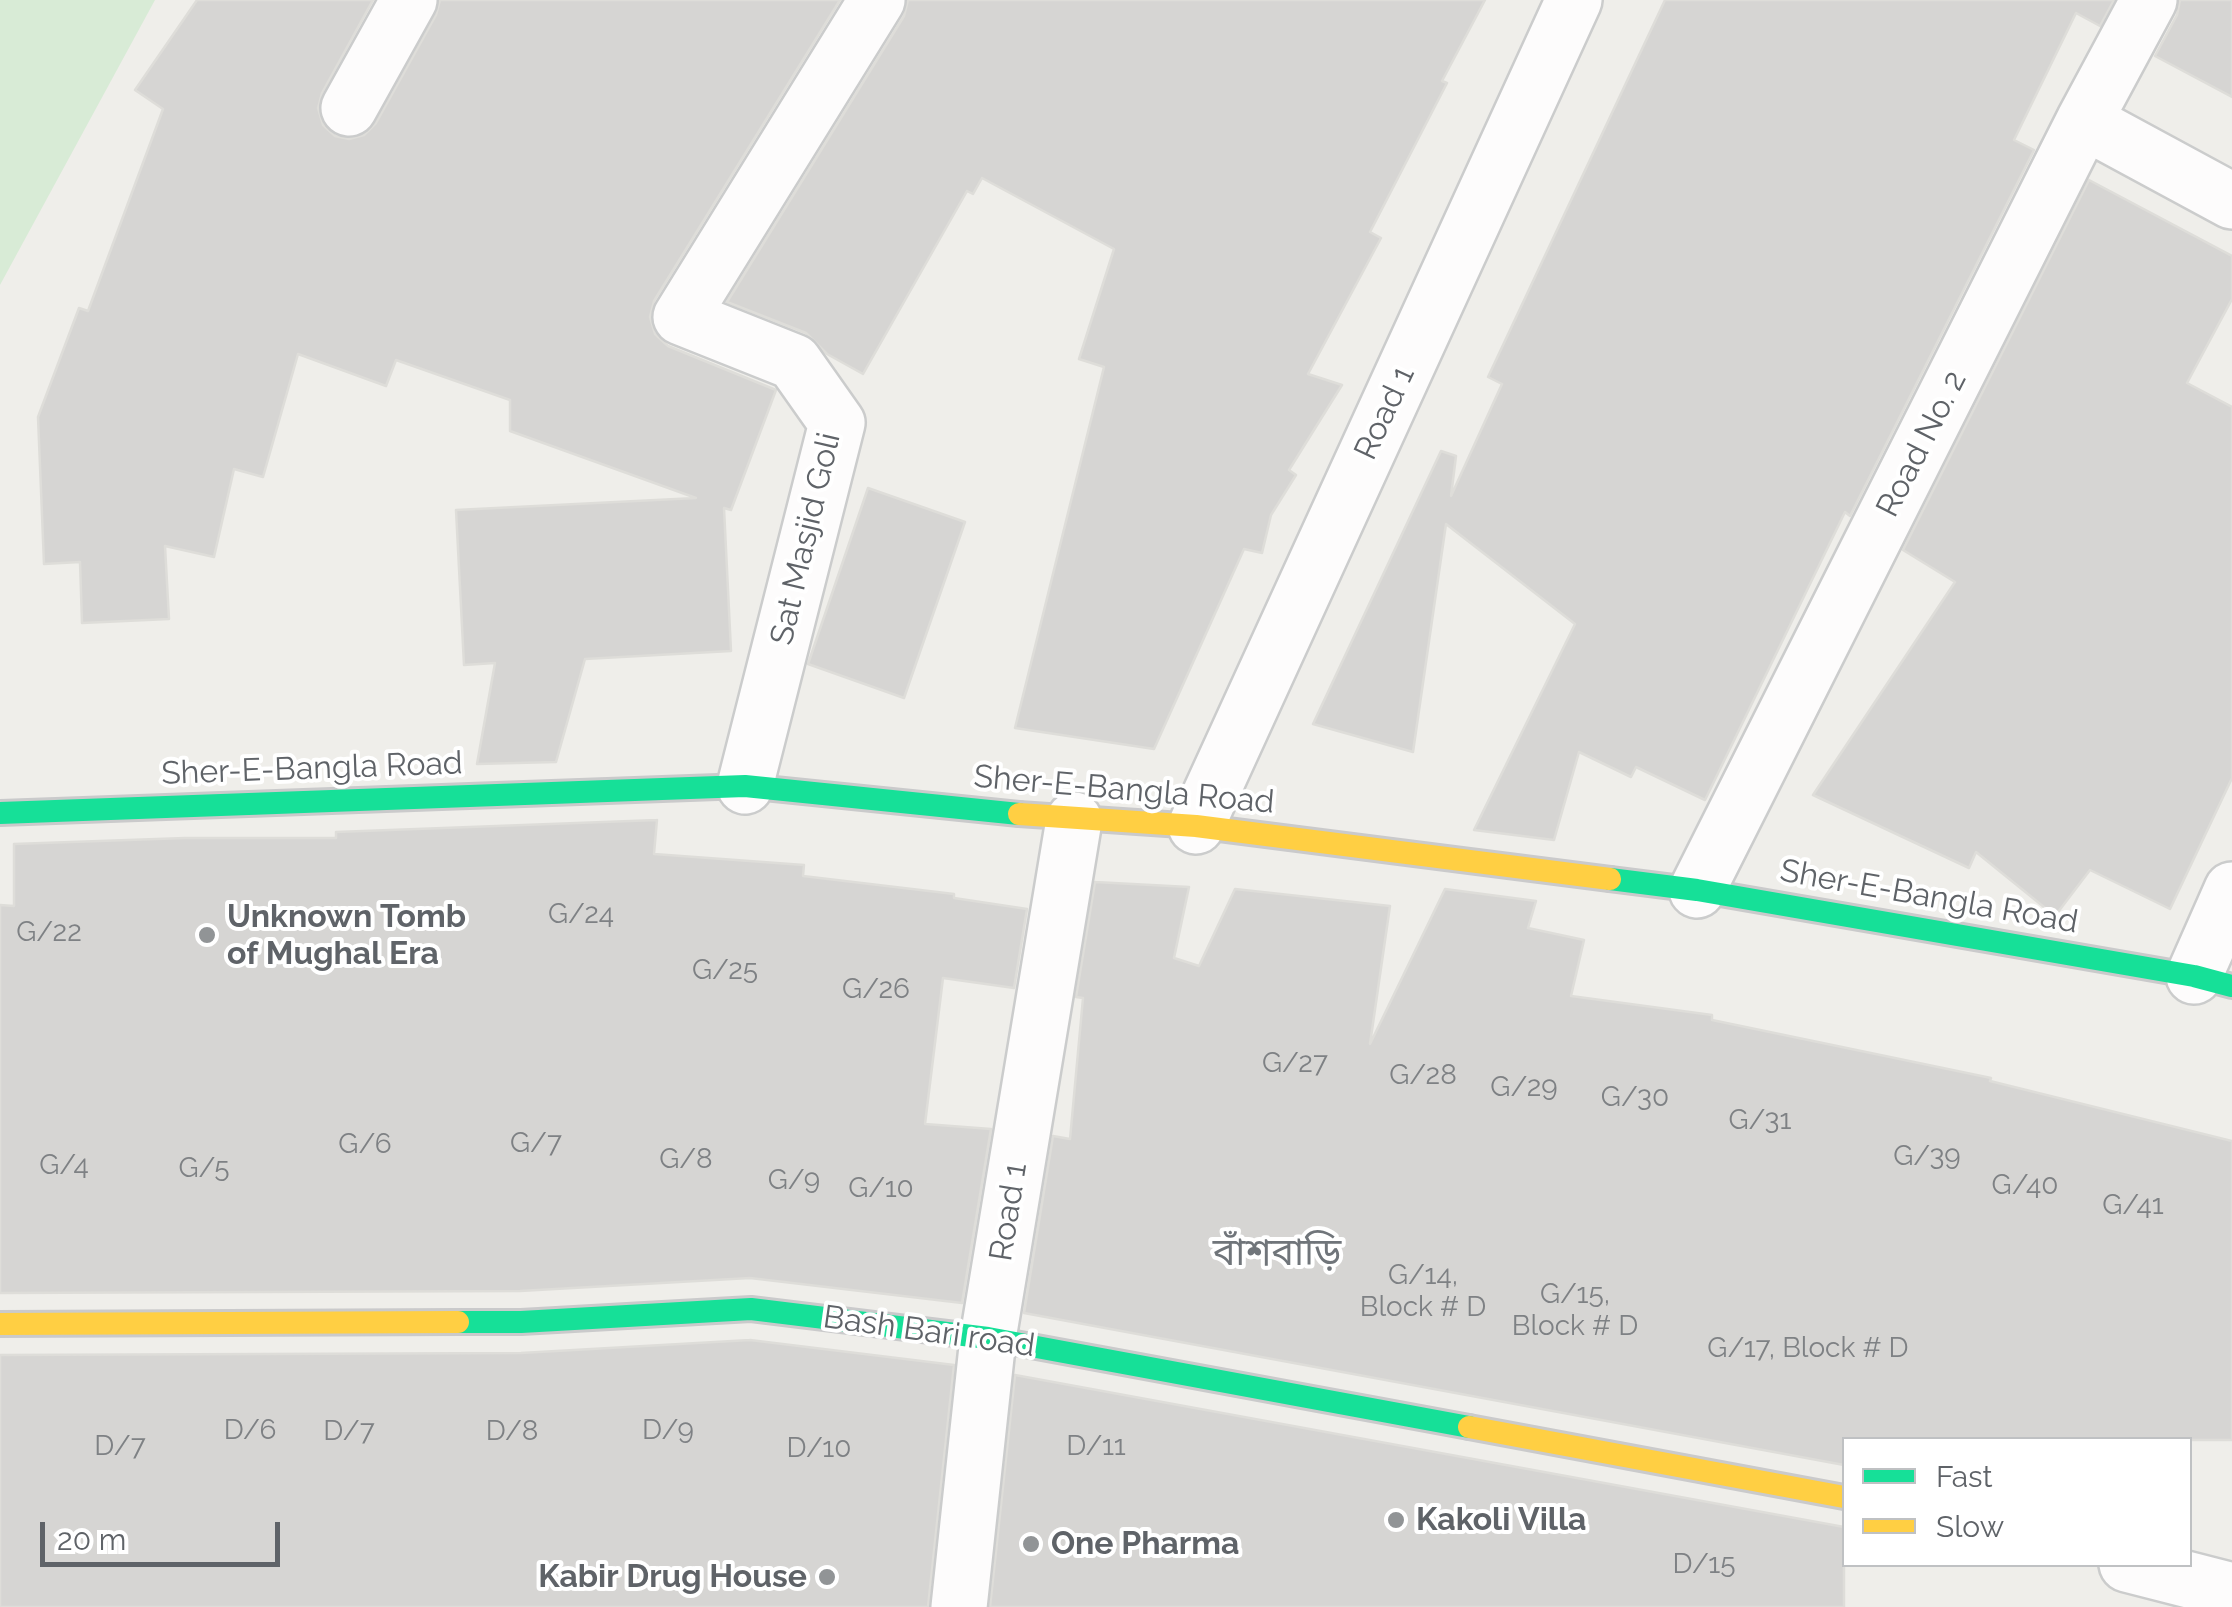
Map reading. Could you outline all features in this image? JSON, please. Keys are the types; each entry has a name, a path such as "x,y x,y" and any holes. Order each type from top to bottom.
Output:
{"street":[{"path":"349,108 409,0"},
{"name":"Sat Masjid Goli","path":"745,786 837,423 794,362 682,317 877,0"},
{"name":"Road 1","path":"1196,826 1574,0"},
{"name":"Road No. 2","path":"1696,890 2144,2"},
{"path":"2084,121 2232,200"},
{"name":"Sher-E-Bangla Road","path":"0,813 745,786 1074,820 1196,826 1696,890 2213,981"},
{"name":"Road 1","path":"959,1607 988,1338 1074,820"},
{"path":"2213,981 2232,890"},
{"name":"Bash Bari road","path":"0,1324 522,1322 751,1309 988,1338 1842,1497"},
{"path":"2140,1567 2232,1591"}],"green space":[{"path":"0,0 155,0 0,285"}],"building":[{"path":"197,0 373,0 322,93 318,108 323,125 335,136 349,139 364,135 376,123 436,15 440,0 840,0 654,301 650,317 655,334 668,346 776,390 731,510 724,508 731,651 585,659 556,762 477,764 495,663 464,665 456,510 696,498 510,431 510,400 396,360 386,386 298,354 263,477 234,469 214,557 165,546 169,619 82,623 80,562 44,564 38,417 79,308 88,311 163,109 135,90"},
{"path":"908,0 1485,0 1370,232 1381,238 1308,374 1342,385 1289,470 1296,475 1271,515 1262,553 1244,549 1154,749 1015,728 1104,367 1079,359 1114,249 982,178 973,194 967,191 863,374 827,354 806,333 727,302 904,16"},
{"path":"1665,0 2114,0 2100,26 2076,13 2014,140 2034,150 1850,516 1845,512 1705,800 1636,767 1631,777 1579,752 1554,840 1474,830 1575,624 1446,524 1413,752 1313,724 1441,451 1456,456 1451,496 1502,384 1488,377"},
{"path":"2180,0 2232,0 2232,97 2155,56 2177,15"},
{"path":"2089,180 2232,256 2232,299 2187,383 2232,407 2232,778 2170,909 2090,870 2055,916 1976,852 1969,868 1813,795 1955,582 1903,550"},
{"path":"868,488 965,522 904,698 808,664"},
{"path":"657,820 654,854 804,865 803,876 954,894 954,898 1027,909 1014,988 943,978 925,1124 991,1129 962,1303 750,1278 520,1291 0,1293 0,905 14,906 14,844 336,838 336,832"},
{"path":"1095,882 1189,887 1174,958 1199,966 1235,889 1390,906 1370,1044 1445,889 1536,901 1528,928 1584,940 1571,996 1712,1015 1712,1020 1991,1078 1990,1081 2232,1141 2232,1440 1842,1437 1842,1465 1024,1313 1053,1136 1070,1139 1083,998 1076,997"},
{"path":"750,1340 954,1365 928,1607 0,1607 0,1355 521,1353"},
{"path":"1015,1375 1842,1527 1844,1607 990,1607"}],"traffic: fast":[{"path":"0,813 745,786 1019,814"},
{"path":"1610,879 1697,890 2194,976 2232,986"},
{"path":"458,1322 751,1309 988,1338 1469,1427"}],"traffic: slow":[{"path":"1019,814 1196,826 1610,879"},
{"path":"0,1324 458,1322"},
{"path":"1469,1427 1842,1497"}],"place":[{"name":"Unknown Tomb of Mughal Era","path":"207,935"},
{"name":"Kakoli Villa","path":"1396,1520"},
{"name":"One Pharma","path":"1031,1544"},
{"name":"Kabir Drug House","path":"827,1577"}],"district":[{"name":"বাঁশবাড়ি","path":"1277,1254"}]}
